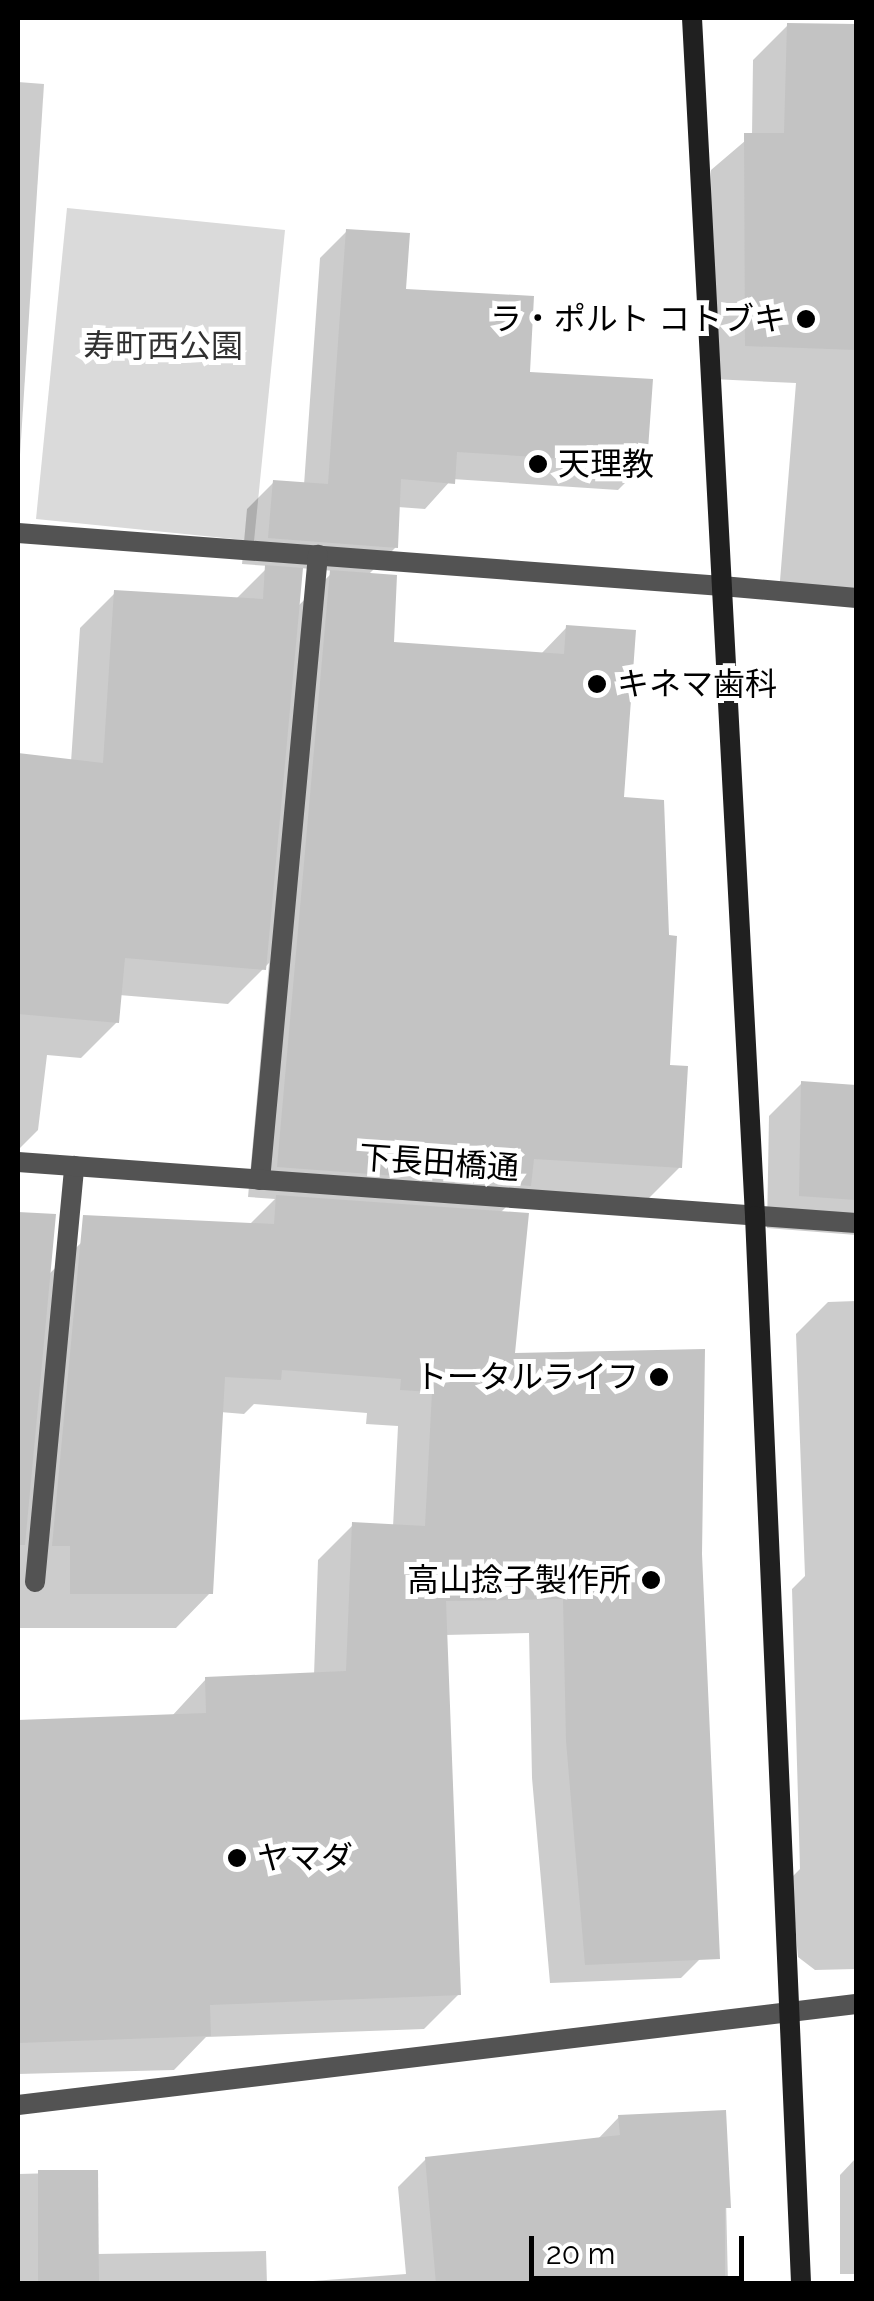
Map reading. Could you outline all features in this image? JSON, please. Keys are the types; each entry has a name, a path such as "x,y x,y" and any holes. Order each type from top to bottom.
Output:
{"street":[{"path":"692,18 755,1216 801,2284"},
{"path":"18,533 856,598"},
{"path":"260,1180 318,555"},
{"name":"下長田橋通","path":"18,1162 856,1223"},
{"path":"35,1582 74,1166"},
{"path":"18,2105 856,2004"}],"green space":[{"name":"寿町西公園","path":"67,208 285,230 254,541 36,519"}],"building":[{"path":"787,23 856,24 856,350 745,346 744,133 784,133"},
{"path":"346,229 410,233 406,289 534,296 530,372 653,379 647,464 457,452 455,484 401,479 398,548 268,538 273,480 328,484"},
{"path":"265,565 303,568 266,970 125,958 119,1023 18,1014 18,753 103,763 114,590 263,599"},
{"path":"330,570 397,575 394,642 564,654 566,625 636,630 624,797 664,800 669,935 677,936 670,1065 688,1066 682,1168 534,1159 531,1186 277,1167"},
{"path":"801,1081 856,1085 856,1200 799,1196"},
{"path":"276,1195 529,1213 515,1353 705,1349 702,1554 720,1959 585,1965 566,1741 563,1599 446,1601 461,1995 210,2005 211,2036 18,2043 18,1720 206,1713 205,1677 346,1671 352,1522 425,1526 432,1392 400,1390 401,1379 282,1370 281,1380 225,1377 213,1594 70,1594 70,1546 52,1546 83,1215 274,1224"},
{"path":"18,1212 56,1214 25,1545 18,1545"},
{"path":"726,2110 731,2208 725,2208 725,2284 436,2284 425,2157 620,2135 618,2115"},
{"path":"38,2170 98,2170 99,2284 38,2284"}],"place":[{"name":"ラ・ポルト コトブキ","path":"806,319"},
{"name":"天理教","path":"538,464"},
{"name":"キネマ歯科","path":"597,684"},
{"name":"トータルライフ","path":"659,1377"},
{"name":"高山捻子製作所","path":"651,1580"},
{"name":"ヤマダ","path":"237,1858"}]}
